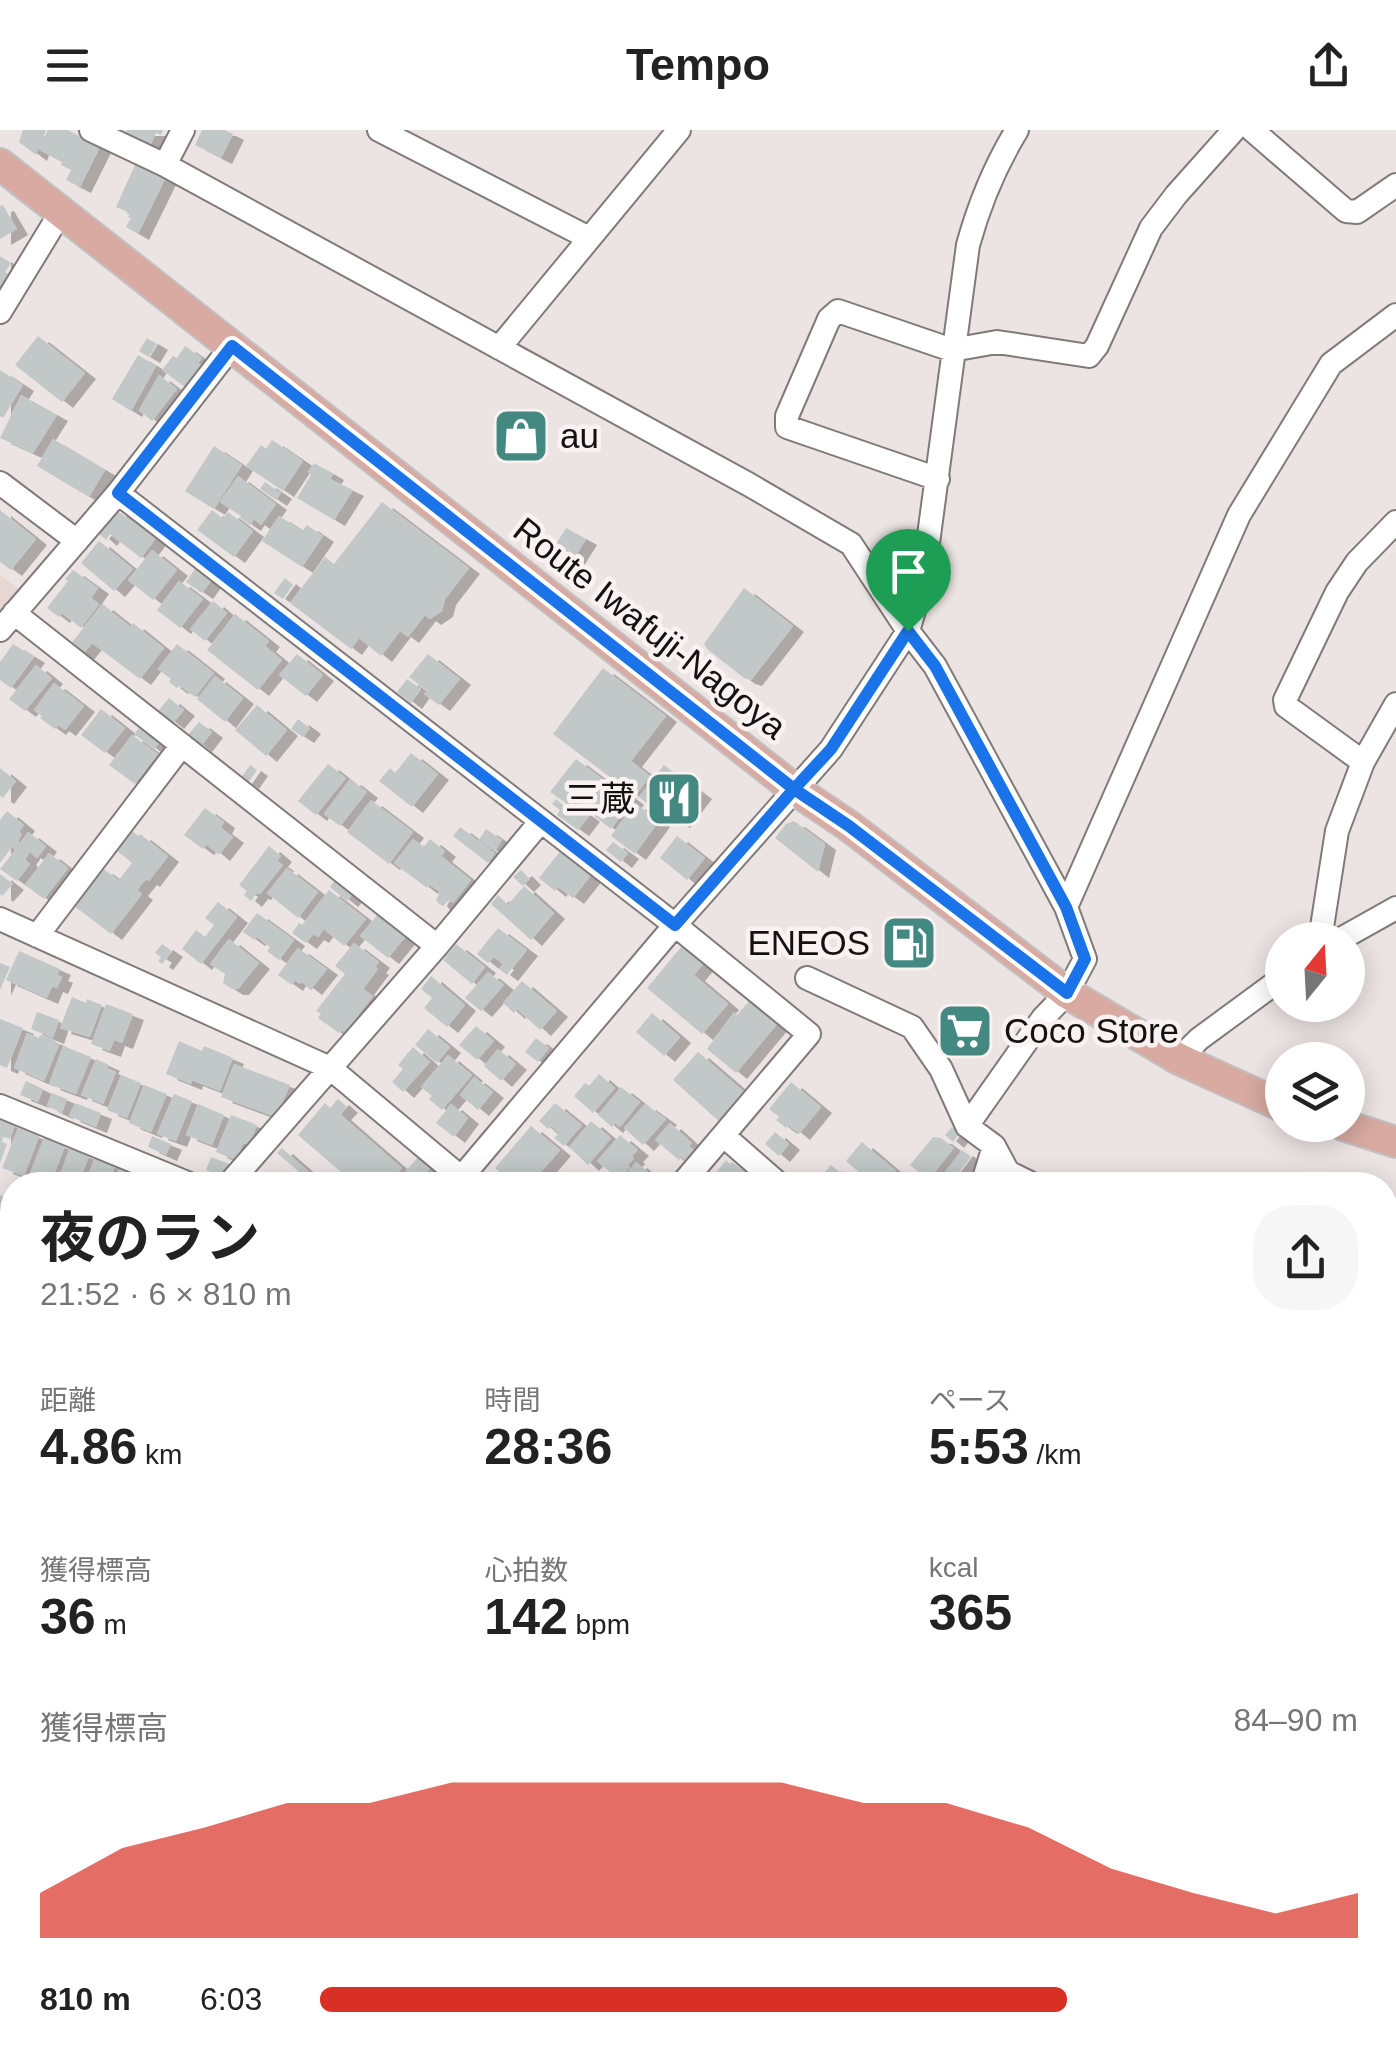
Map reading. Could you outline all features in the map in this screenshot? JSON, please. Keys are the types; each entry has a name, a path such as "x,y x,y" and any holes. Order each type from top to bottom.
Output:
{"main road":[{"name":"Route Iwafuji-Nagoya","path":"0,164 794,789 849,826 1067,993 1178,1059 1265,1098"},
{"path":"1365,1132 1396,1142"}],"street":[{"path":"91,130 165,165 851,544 935,666 1066,907 1085,959 1067,993 1043,1018 967,1126"},
{"path":"165,165 183,130"},
{"path":"380,130 589,238"},
{"path":"471,1172 675,925 831,749 908,631 923,580 968,246 1001,156 1017,130"},
{"path":"938,479 787,427 787,416 829,319 838,312 952,350 997,342 1090,356 1151,228 1234,130"},
{"path":"1252,130 1346,211 1357,212 1396,185"},
{"path":"499,348 677,131"},
{"path":"0,312 62,212"},
{"path":"1066,907 1239,515 1331,364 1396,315"},
{"path":"232,346 118,493 7,622 182,746 438,946"},
{"path":"0,483 77,540"},
{"path":"118,493 810,1034 693,1172"},
{"path":"1363,762 1286,706 1285,700 1337,592 1356,562 1396,522"},
{"path":"1323,922 1337,831 1363,762 1396,704"},
{"path":"37,936 182,746"},
{"path":"239,1172 438,946 541,821"},
{"path":"1365,925 1396,908"},
{"path":"0,919 330,1068 449,1172"},
{"path":"806,978 912,1027 940,1070 967,1126 994,1146 1008,1172"},
{"path":"1178,1059 1265,990"},
{"path":"0,1106 160,1172"},
{"path":"724,1136 765,1172"},
{"path":"986,1172 994,1146"}],"shaded area":[{"path":"0,575 26,594 0,627"}],"building":[{"path":"23,130 46,130 40,146 48,130 68,130 100,147 80,187 66,180 71,170 62,162 38,149 36,155 19,142"},
{"path":"163,130 161,135 156,133 151,144 125,133"},
{"path":"202,130 233,134 221,158 195,145"},
{"path":"135,165 165,179 138,234 126,227 130,213 116,207"},
{"path":"3,205 17,229 0,239 0,206"},
{"path":"0,256 11,263 0,288"},
{"path":"38,336 85,373 62,402 15,365"},
{"path":"147,338 157,344 149,357 139,351"},
{"path":"185,346 202,358 185,387 162,370"},
{"path":"138,355 156,366 131,411 112,399"},
{"path":"0,370 23,385 3,418 0,416"},
{"path":"159,375 177,389 152,421 139,410"},
{"path":"21,395 57,415 33,453 0,438"},
{"path":"53,439 105,470 89,497 37,466"},
{"path":"272,440 303,461 283,491 246,466 261,445 266,449"},
{"path":"214,446 242,465 214,509 185,491"},
{"path":"314,463 333,474 330,479 353,490 334,520 297,498"},
{"path":"238,476 276,504 261,525 254,519 250,525 220,502"},
{"path":"265,482 281,493 276,500 260,489"},
{"path":"382,502 469,568 445,599 442,611 430,619 425,615 408,637 400,631 381,656 359,638 351,649 290,603 325,557 334,564"},
{"path":"0,510 36,539 11,570 0,562"},
{"path":"116,510 156,538 141,558 110,534 106,540 98,533"},
{"path":"212,510 223,519 228,512 253,531 234,557 197,530"},
{"path":"279,516 302,531 307,525 323,536 302,567 262,541"},
{"path":"566,528 586,539 571,563 551,552"},
{"path":"99,541 133,569 114,591 81,563"},
{"path":"152,550 177,570 153,600 128,580"},
{"path":"197,566 213,578 202,593 186,582"},
{"path":"73,570 98,588 91,598 99,604 81,628 62,613 59,617 47,608"},
{"path":"285,578 293,585 283,599 274,593"},
{"path":"179,581 203,599 180,628 157,610"},
{"path":"744,588 793,626 751,680 704,644"},
{"path":"213,601 227,613 205,641 190,629"},
{"path":"102,604 164,648 140,679 92,643 82,655 70,645"},
{"path":"235,614 269,641 265,646 282,660 258,690 207,650"},
{"path":"13,644 34,657 11,688 0,680 0,662"},
{"path":"177,644 214,673 195,697 169,682 171,679 158,669"},
{"path":"297,654 323,675 306,696 279,675"},
{"path":"428,654 460,679 439,705 409,677"},
{"path":"36,665 52,678 25,711 9,699"},
{"path":"603,668 666,716 631,761 650,776 635,796 553,734"},
{"path":"215,676 243,698 225,722 197,699"},
{"path":"407,679 421,689 411,703 397,692"},
{"path":"54,683 84,706 65,730 58,725 55,729 34,710"},
{"path":"169,698 184,710 173,723 158,711"},
{"path":"257,705 287,730 266,756 235,730"},
{"path":"101,709 125,728 105,753 81,735"},
{"path":"298,719 310,728 303,737 291,729"},
{"path":"199,722 212,732 201,746 188,735"},
{"path":"139,728 159,743 154,749 134,734"},
{"path":"132,735 158,754 135,784 109,765"},
{"path":"411,753 438,774 412,807 379,781 390,768 395,773"},
{"path":"576,759 612,786 593,812 575,798 570,805 589,816 578,830 557,815 560,810 552,804 556,799 564,806 566,803 550,792"},
{"path":"328,764 346,778 316,815 298,801"},
{"path":"250,765 257,770 248,783 241,778"},
{"path":"664,765 701,793 679,822 671,817 669,820 639,797"},
{"path":"0,768 16,781 3,798 0,796"},
{"path":"350,779 367,792 340,826 324,814"},
{"path":"615,785 633,799 611,829 593,815"},
{"path":"371,800 413,832 389,864 347,832"},
{"path":"635,803 659,821 635,854 611,836"},
{"path":"205,808 224,822 221,828 233,837 219,855 184,835"},
{"path":"7,811 24,825 19,832 20,843 28,832 46,846 37,858 30,852 25,859 30,864 17,881 0,869 15,850 12,847 0,863 0,820"},
{"path":"794,821 825,844 818,872 775,838 786,824"},
{"path":"460,827 495,853 488,863 453,836"},
{"path":"486,829 502,840 495,851 479,840"},
{"path":"131,830 168,856 137,890 142,894 111,934 73,905 102,868 119,880 132,863 116,850"},
{"path":"677,836 705,858 687,880 660,858"},
{"path":"413,839 424,847 430,839 445,851 441,856 471,880 453,903 449,900 443,906 439,904 436,900 440,892 430,885 427,888 394,863"},
{"path":"613,842 628,853 621,862 606,850"},
{"path":"269,846 281,856 277,861 283,865 251,901 239,885"},
{"path":"561,850 592,874 573,898 558,887 555,891 539,878"},
{"path":"49,853 68,868 44,899 25,885"},
{"path":"287,868 318,892 298,918 267,893"},
{"path":"521,870 530,879 523,886 513,877"},
{"path":"0,874 13,884 2,896 0,894"},
{"path":"335,880 353,894 347,901 330,887"},
{"path":"524,886 554,913 531,940 491,904 498,895 508,905"},
{"path":"329,890 366,919 344,946 324,929 306,943 292,933"},
{"path":"218,902 237,917 201,964 182,949 196,930 205,937 214,925 205,918"},
{"path":"257,913 294,940 279,960 267,951 270,947 243,932"},
{"path":"378,914 406,936 388,958 360,936"},
{"path":"498,928 527,950 507,975 499,969 503,964 494,957 488,963 477,954"},
{"path":"229,939 259,963 238,989 223,983 225,974 210,964"},
{"path":"354,943 379,962 375,967 378,969 363,989 373,996 358,1015 362,1018 355,1027 339,1033 318,1018 321,1014 316,1011 345,974 335,966"},
{"path":"162,944 172,951 162,964 155,953"},
{"path":"456,944 485,967 472,984 443,960"},
{"path":"682,946 703,964 694,975 728,1004 702,1034 647,988"},
{"path":"298,948 327,969 311,989 295,980 292,985 278,975"},
{"path":"19,951 60,969 57,975 62,977 47,998 6,980"},
{"path":"0,963 10,967 0,990"},
{"path":"488,972 504,985 481,1011 465,998"},
{"path":"431,976 465,1005 447,1027 424,1008 432,998 421,989"},
{"path":"522,981 557,1011 540,1030 517,1009 514,1013 503,1003"},
{"path":"72,997 102,1005 90,1037 60,1028"},
{"path":"750,1000 778,1023 736,1073 707,1049 734,1012 737,1015"},
{"path":"106,1004 133,1014 122,1043 114,1040 110,1051 91,1044"},
{"path":"37,1012 59,1020 53,1038 31,1029"},
{"path":"652,1013 680,1037 664,1056 636,1032"},
{"path":"0,1019 23,1028 7,1068 0,1065"},
{"path":"476,1026 494,1041 477,1060 459,1045"},
{"path":"428,1029 450,1047 437,1063 415,1045"},
{"path":"27,1033 59,1045 44,1081 14,1068"},
{"path":"536,1038 549,1048 538,1062 525,1052"},
{"path":"179,1041 233,1058 220,1091 166,1074"},
{"path":"63,1046 91,1057 76,1094 49,1084"},
{"path":"413,1047 430,1062 403,1092 392,1082 403,1069 398,1065"},
{"path":"498,1049 516,1064 501,1081 484,1066"},
{"path":"698,1052 749,1096 723,1125 673,1080"},
{"path":"448,1055 472,1075 442,1110 421,1087"},
{"path":"96,1059 116,1072 103,1104 81,1095"},
{"path":"234,1064 290,1085 276,1117 221,1097"},
{"path":"599,1074 615,1088 593,1113 574,1096"},
{"path":"121,1075 141,1083 127,1118 107,1110"},
{"path":"474,1077 493,1092 478,1110 460,1095"},
{"path":"26,1081 43,1089 38,1102 20,1095"},
{"path":"791,1082 821,1107 799,1134 776,1120 779,1117 769,1109"},
{"path":"144,1085 167,1094 151,1132 129,1123"},
{"path":"621,1087 640,1102 620,1127 615,1123 612,1127 598,1115"},
{"path":"52,1093 67,1099 62,1113 47,1106"},
{"path":"174,1094 192,1101 176,1141 157,1134"},
{"path":"338,1099 347,1107 340,1114 402,1168 398,1172 341,1172 298,1135 325,1103 330,1108"},
{"path":"75,1103 101,1113 96,1127 69,1116"},
{"path":"555,1103 582,1125 564,1146 554,1138 559,1133 539,1121"},
{"path":"198,1104 224,1115 212,1145 186,1135"},
{"path":"451,1104 468,1118 454,1137 436,1123"},
{"path":"645,1104 666,1119 643,1145 624,1128"},
{"path":"231,1115 257,1125 249,1145 243,1143 236,1160 216,1152"},
{"path":"0,1119 15,1125 10,1139 3,1137 2,1142 7,1144 0,1163"},
{"path":"591,1121 611,1138 588,1165 569,1147"},
{"path":"670,1123 692,1143 689,1146 695,1151 686,1162 655,1140"},
{"path":"531,1126 560,1150 541,1172 499,1172 495,1168"},
{"path":"952,1127 960,1133 953,1142 945,1135"},
{"path":"18,1128 39,1136 26,1172 2,1168"},
{"path":"775,1132 789,1144 779,1156 765,1144"},
{"path":"620,1135 638,1150 626,1172 610,1172 597,1161"},
{"path":"152,1136 171,1144 166,1155 148,1147"},
{"path":"933,1137 954,1148 934,1172 918,1172 910,1165"},
{"path":"44,1138 65,1146 55,1172 30,1172"},
{"path":"862,1142 896,1171 859,1172 846,1161"},
{"path":"70,1148 89,1156 83,1172 61,1172"},
{"path":"282,1148 309,1172 299,1172 277,1153"},
{"path":"962,1150 971,1157 961,1172 945,1172"},
{"path":"211,1157 229,1164 226,1172 206,1170"},
{"path":"418,1157 430,1168 427,1172 405,1172"},
{"path":"95,1158 115,1166 113,1172 89,1172"},
{"path":"726,1160 746,1172 717,1172"},
{"path":"636,1162 648,1172 628,1172"}],"place":[{"name":"au","path":"521,436"},
{"name":"三蔵","path":"674,799"},
{"name":"ENEOS","path":"909,943"},
{"name":"Coco Store","path":"965,1031"}],"route":[{"path":"908,631 831,749 794,789 232,346 118,493 675,925 794,789 849,826 1067,993 1085,959 1066,907 935,666 908,631"}]}
